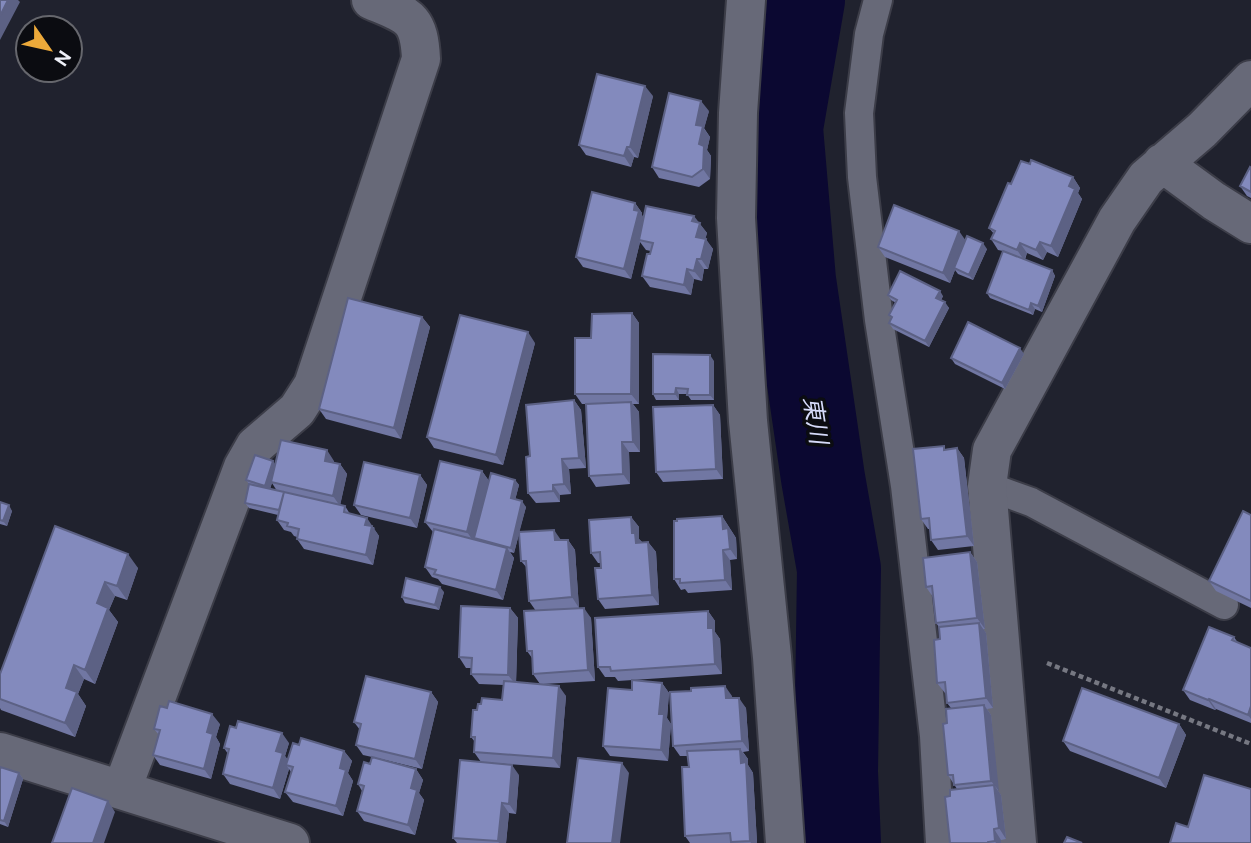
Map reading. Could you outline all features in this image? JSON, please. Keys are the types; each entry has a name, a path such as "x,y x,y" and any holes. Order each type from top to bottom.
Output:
{"street":[{"path":"122,789 243,467 255,446 297,410 313,385 421,59 420,35 414,24 401,13 371,0"},
{"path":"746,0 738,113 736,218 748,421 772,657 785,843"},
{"path":"1017,843 987,486 992,450 1117,219 1146,178 1202,130 1251,80"},
{"path":"1162,163 1251,224"},
{"path":"0,752 290,843"}],"lane":[{"path":"878,0 869,34 859,113 862,177 879,320 907,500 934,736 940,843"},
{"path":"987,486 1031,502 1224,606"}],"path":[{"path":"1000,644 1251,744"}],"building":[{"path":"0,0 8,0 0,16"},
{"path":"597,74 645,86 630,147 627,147 624,156 579,145"},
{"path":"669,93 701,101 696,125 703,126 699,144 704,146 703,169 692,177 652,167"},
{"path":"1031,160 1073,177 1069,186 1075,189 1051,246 1040,242 1036,250 1020,243 1017,250 991,239 995,231 989,228 1008,183 1011,184 1021,161 1030,164"},
{"path":"1251,168 1251,192 1240,186"},
{"path":"592,192 635,203 634,210 639,211 624,269 576,257"},
{"path":"894,205 959,231 943,273 878,247"},
{"path":"646,206 694,216 692,221 700,223 696,237 706,239 701,259 697,259 694,271 687,269 684,285 642,276 647,254 650,254 653,243 639,240"},
{"path":"967,236 983,243 969,275 954,268"},
{"path":"1003,251 1052,270 1038,306 1031,303 1029,310 987,293"},
{"path":"900,271 940,291 936,298 945,302 925,341 889,323 892,317 889,315 897,300 888,295"},
{"path":"348,298 422,317 394,428 319,409"},
{"path":"632,313 631,394 575,394 575,338 591,338 592,314"},
{"path":"460,315 528,332 496,455 427,437"},
{"path":"968,322 1020,348 1002,383 951,358"},
{"path":"653,354 710,355 710,395 687,395 688,389 676,388 675,394 653,394"},
{"path":"574,400 579,458 562,459 564,484 553,485 553,491 528,493 526,457 530,456 526,405"},
{"path":"631,402 633,442 622,442 623,474 589,476 586,404"},
{"path":"713,405 716,469 656,472 653,407"},
{"path":"281,440 327,450 325,461 340,464 333,496 271,482"},
{"path":"944,446 944,450 957,448 967,536 931,540 929,518 921,519 913,449"},
{"path":"255,455 273,461 265,486 246,480"},
{"path":"440,461 482,471 467,532 425,522"},
{"path":"364,462 420,475 410,518 354,505"},
{"path":"491,473 515,480 511,498 522,501 511,548 474,538"},
{"path":"249,484 284,492 279,510 245,503"},
{"path":"284,492 345,506 344,512 367,518 365,525 372,526 366,555 297,539 299,529 277,520"},
{"path":"0,502 9,505 3,521 0,520"},
{"path":"1243,511 1251,515 1251,601 1209,581"},
{"path":"722,516 723,529 728,528 730,549 723,550 725,580 680,583 680,579 674,579 674,521"},
{"path":"631,517 636,543 648,542 652,595 598,599 595,568 601,568 600,552 591,553 589,520"},
{"path":"55,526 128,554 117,586 105,582 97,603 108,608 85,670 74,665 66,688 77,692 65,723 0,699 0,674"},
{"path":"434,529 507,548 496,590 434,574 436,570 425,567"},
{"path":"554,530 555,540 568,540 572,597 529,601 526,561 521,561 519,532"},
{"path":"970,552 977,618 936,623 932,586 926,587 923,558"},
{"path":"406,578 440,587 435,605 402,597"},
{"path":"461,606 510,608 508,675 471,674 472,658 459,657"},
{"path":"584,608 588,670 533,674 532,651 527,651 524,611"},
{"path":"708,611 708,628 713,628 715,664 611,671 610,667 598,667 595,618"},
{"path":"979,623 986,698 947,703 945,682 937,683 934,640 940,639 939,627"},
{"path":"1209,627 1234,637 1232,640 1251,648 1251,706 1248,715 1183,690"},
{"path":"366,676 431,692 415,759 356,745 361,724 354,722"},
{"path":"632,680 662,683 659,714 664,714 661,750 603,746 608,688 632,690"},
{"path":"504,681 559,686 553,758 474,752 475,737 471,737 473,710 477,710 482,698 502,700"},
{"path":"725,686 726,698 739,698 742,741 673,746 670,692"},
{"path":"1082,688 1179,724 1159,778 1063,741"},
{"path":"169,701 212,714 207,732 213,734 204,769 153,755 160,730 154,729 160,706 167,708"},
{"path":"984,705 991,781 954,785 953,775 948,775 943,724 947,723 946,709"},
{"path":"238,721 282,733 276,751 283,753 273,788 223,774 229,749 224,748 230,726 236,728"},
{"path":"301,738 344,751 340,768 346,770 336,806 285,792 293,767 286,765 293,743 299,745"},
{"path":"740,749 741,763 746,762 750,841 731,842 730,833 685,836 682,767 689,767 687,751"},
{"path":"372,757 416,769 411,788 417,790 408,825 357,811 364,786 358,784 364,762 370,764"},
{"path":"578,758 622,763 612,843 567,843"},
{"path":"460,760 512,765 509,804 502,803 498,841 453,838"},
{"path":"0,767 19,773 4,821 0,820"},
{"path":"1204,775 1251,789 1251,843 1170,843 1176,823 1188,827"},
{"path":"994,785 999,828 994,829 995,841 950,843 945,797 950,796 950,790"},
{"path":"72,788 108,801 93,843 52,843"},
{"path":"1067,837 1082,843 1064,843"}],"waterway":[{"name":"東川","path":"803,0 781,128 794,280 839,569 836,772 839,843"}]}
